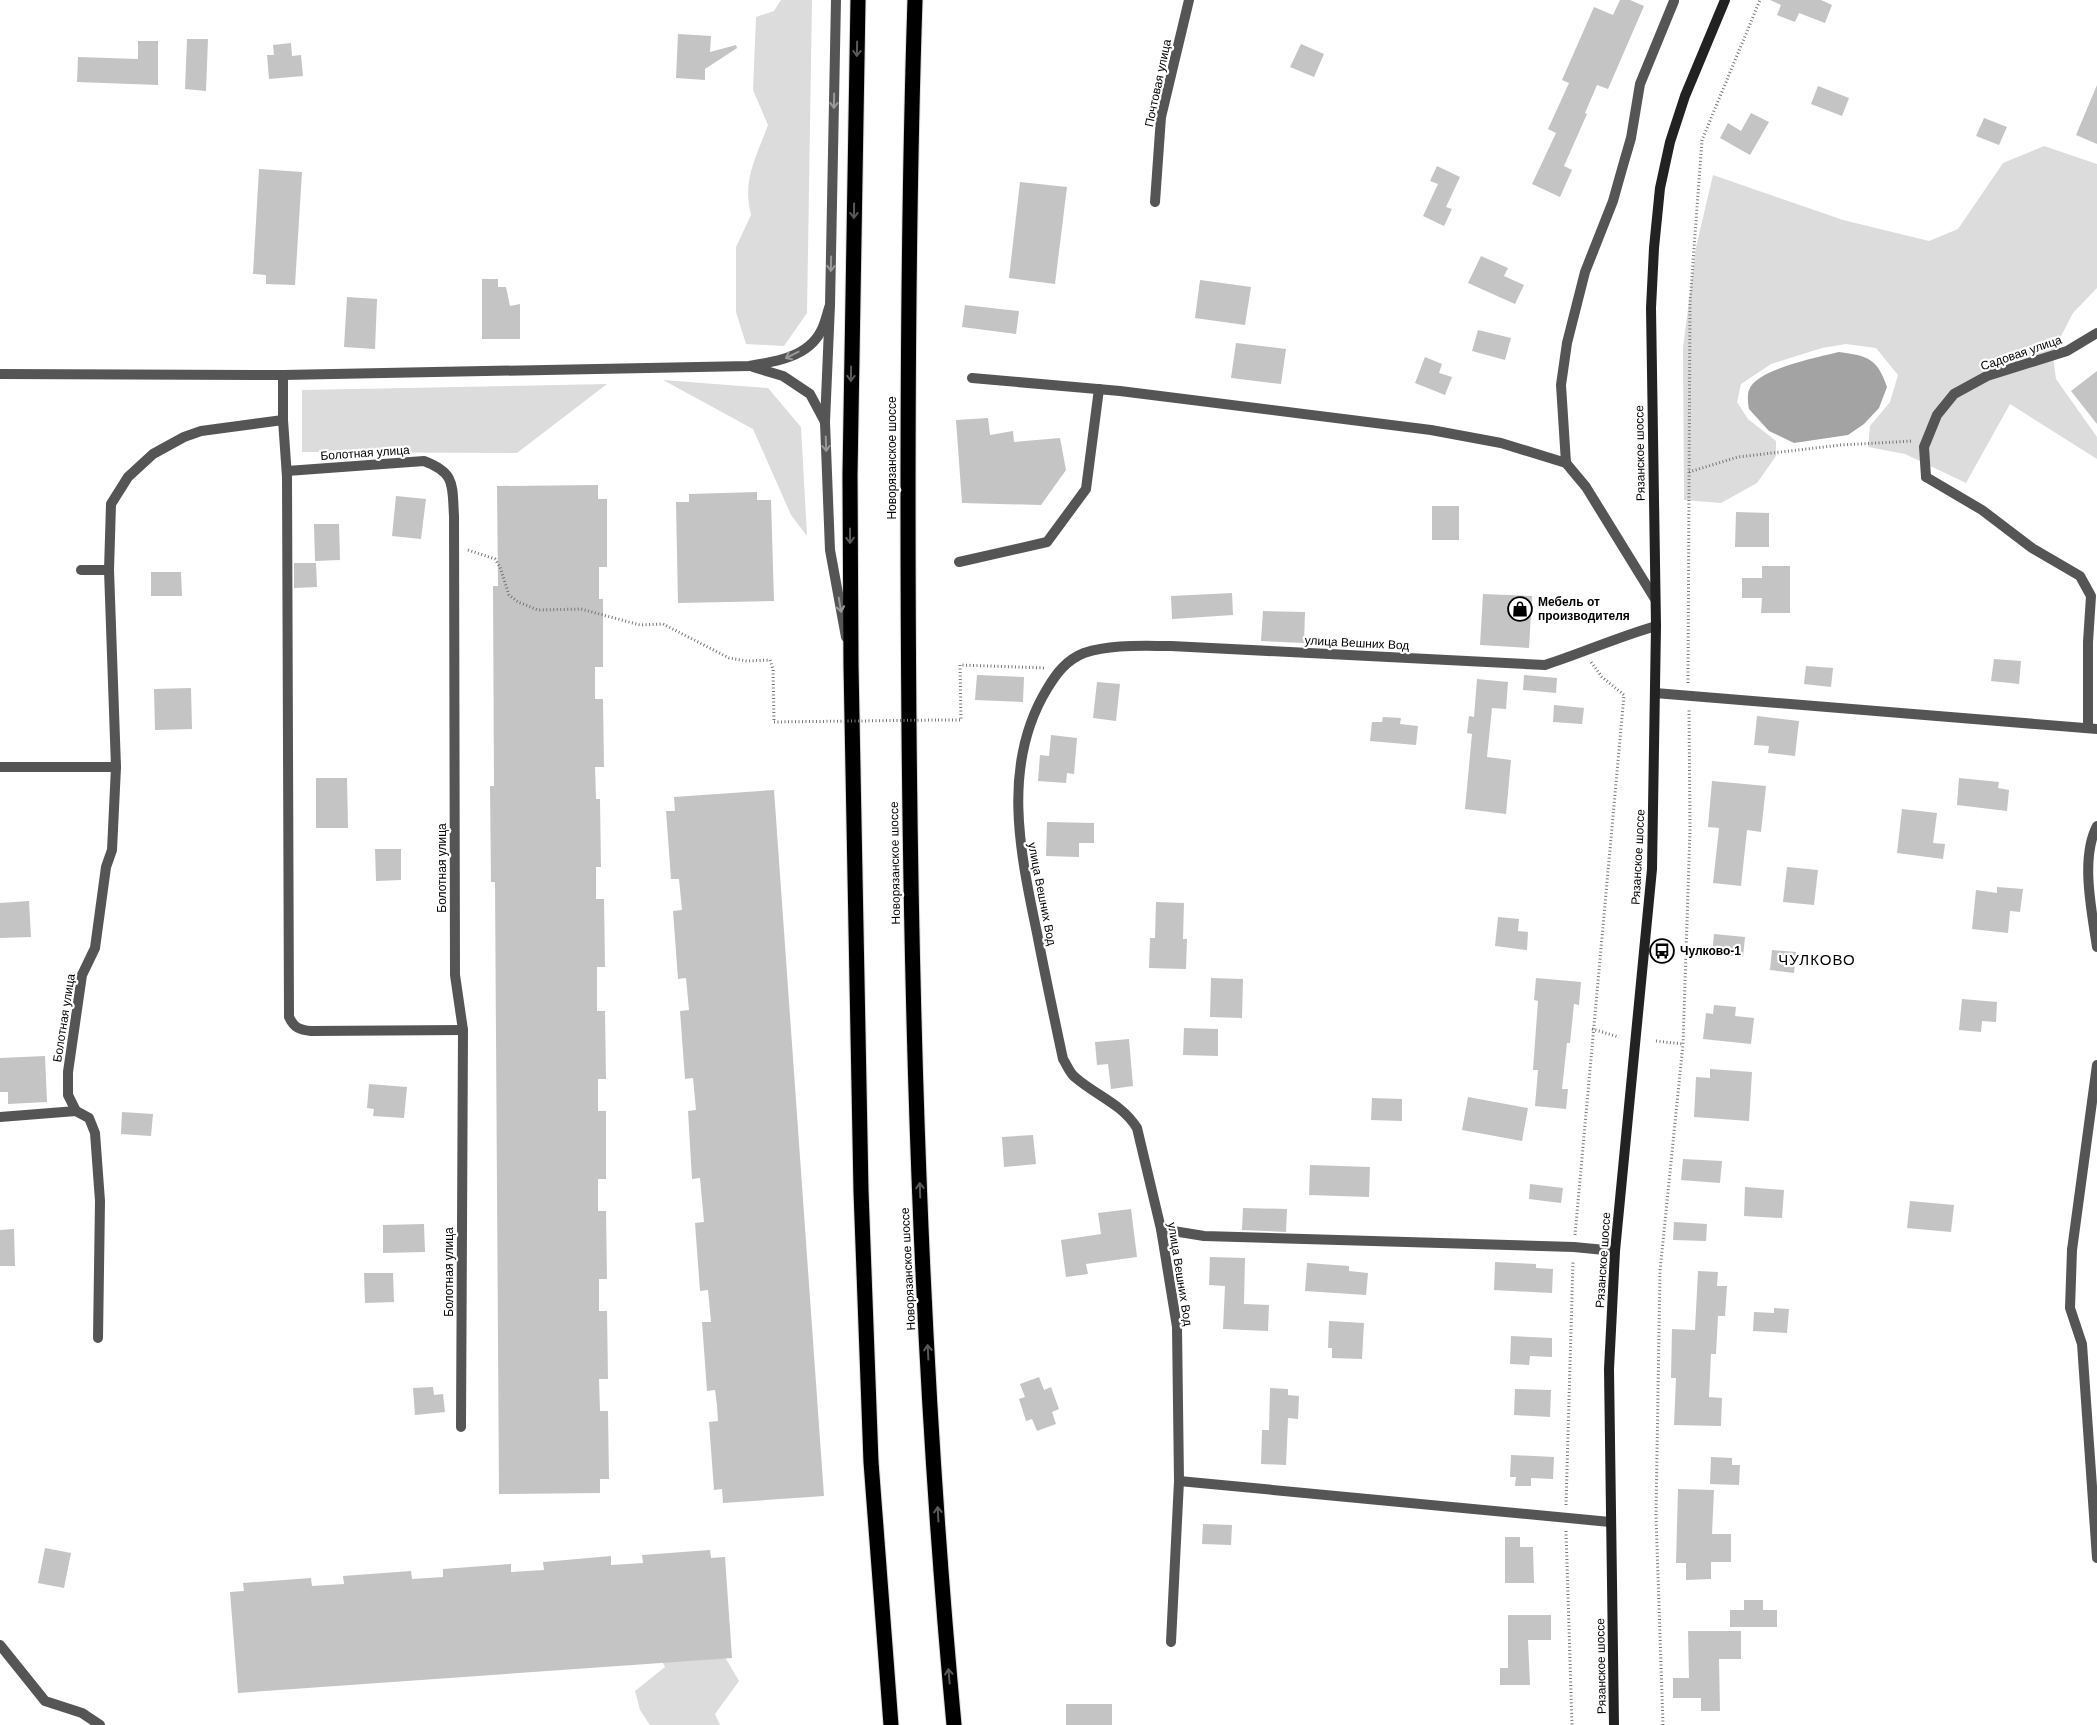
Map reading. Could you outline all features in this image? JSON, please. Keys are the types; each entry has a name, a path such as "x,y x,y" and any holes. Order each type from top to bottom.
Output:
{"highway":[{"path":"858,0 850,475 850,665 861,1191 871,1462 891,1725"},
{"name":"Новорязанское шоссе","path":"914,0 906,412 911,963 922,1266 944,1622 954,1725"}],"main road":[{"name":"Рязанское шоссе","path":"1614,1725 1608,1369 1615,1251 1652,869 1656,626 1650,308 1660,188 1670,142 1685,96 1725,0"}],"street":[{"path":"836,0 830,305 825,422 830,550 850,665"},
{"name":"Почтовая улица","path":"1155,202 1161,117 1189,0"},
{"path":"1566,463 1561,385 1567,343 1585,272 1622,169 1631,138 1640,84 1674,1"},
{"path":"0,374 283,375 750,366 782,360 805,349 821,332 830,305"},
{"name":"Садовая улица","path":"2092,729 2088,642 2091,596 2080,576 2032,548 1982,510 1926,477 1924,447 1937,415 1954,394 1987,376 2066,351 2097,334"},
{"path":"750,366 783,376 810,394 825,422"},
{"path":"283,375 283,420 287,471 289,1017 292,1025 300,1030 311,1031 463,1030"},
{"path":"972,378 1099,389 1431,430 1501,443 1566,463 1586,487 1655,599"},
{"path":"959,562 1047,542 1086,489 1099,389"},
{"name":"Болотная улица","path":"76,1111 68,1095 68,1072 82,975 94,948 106,867 112,850 116,766 109,570 111,504 128,477 153,454 201,431 283,420"},
{"name":"Болотная улица","path":"287,471 424,461 442,468 451,481 454,542 454,975 463,1030 461,1427"},
{"path":"81,570 109,570"},
{"name":"улица Вешних Вод","path":"1171,1642 1179,1481 1177,1327 1161,1229 1137,1128 1130,1116 1119,1106 1074,1077 1063,1059 1020,854 1017,814 1021,761 1036,707 1060,668 1083,654 1116,647 1180,646 1545,665 1583,653 1622,636 1656,626"},
{"path":"1656,693 2092,729"},
{"path":"0,766 116,766"},
{"path":"2097,826 2092,835 2088,882 2097,947"},
{"path":"2097,1065 2072,1250 2070,1308 2082,1344 2097,1558"},
{"path":"0,1117 76,1111 89,1118 95,1132 100,1201 98,1338"},
{"path":"1161,1229 1204,1236 1574,1247 1615,1251"},
{"path":"1179,1481 1610,1522"},
{"path":"0,1645 45,1701 82,1713 100,1725"}],"path":[{"path":"1663,1725 1656,1516 1660,1271 1683,1044 1690,830 1688,695 1690,303 1702,140 1760,0"},
{"path":"1690,472 1738,457 1841,445 1926,440"},
{"path":"454,542 473,553 495,559 500,567 508,595 518,602 538,610 581,609 640,625 662,624 729,658 747,661 770,660 773,669 774,722 961,720 960,665 1060,668"},
{"path":"1572,1725 1565,1517 1574,1247 1592,1029 1624,694 1602,678 1583,653"},
{"path":"1592,1029 1619,1037"},
{"path":"1656,1041 1683,1044"}],"shaded area":[{"path":"781,0 812,0 807,313 784,346 746,344 736,312 736,247 751,215 748,191 749,180 768,125 753,90 756,17 774,11"},
{"path":"2044,146 2097,164 2097,288 2073,313 2053,356 2056,379 2097,437 2097,459 2010,404 1966,483 1905,454 1868,447 1870,426 1890,402 1898,375 1876,348 1846,344 1822,348 1771,364 1741,384 1737,402 1748,419 1776,441 1776,456 1757,483 1721,503 1684,500 1683,348 1696,247 1713,175 1843,220 1929,241 1958,229 2003,163"},
{"path":"1839,352 1857,355 1870,360 1879,370 1887,387 1879,408 1864,424 1848,435 1794,443 1769,431 1749,409 1749,390 1763,376 1789,365"},
{"path":"663,380 768,388 801,427 807,536 791,515 753,429"},
{"path":"607,384 517,453 302,452 302,390"},
{"path":"719,1647 739,1681 715,1714 720,1725 650,1725 640,1710 635,1691 665,1667 656,1650"}],"building":[{"path":"1620,0 1630,0 1644,6 1608,89 1597,85 1585,113 1587,114 1564,166 1572,170 1560,197 1532,184 1556,133 1548,129 1569,83 1562,80 1594,7 1613,15"},
{"path":"1770,0 1821,0 1832,5 1825,23 1799,13 1795,22 1777,15 1781,5"},
{"path":"678,34 711,36 710,52 736,45 737,48 705,69 705,80 676,78"},
{"path":"187,39 208,39 206,91 185,89"},
{"path":"138,41 158,41 158,85 77,82 78,57 138,59"},
{"path":"291,43 292,56 301,55 303,76 269,79 267,55 274,55 273,45"},
{"path":"1301,44 1324,54 1314,77 1290,67"},
{"path":"2097,85 2097,144 2076,135"},
{"path":"1818,86 1849,98 1842,116 1811,104"},
{"path":"1751,113 1769,122 1750,155 1720,138 1728,123 1741,131"},
{"path":"1984,118 2007,127 1999,145 1976,136"},
{"path":"1437,166 1460,177 1446,207 1452,209 1444,226 1423,216 1438,184 1430,181"},
{"path":"259,169 302,172 295,285 266,284 266,275 253,274"},
{"path":"1020,182 1067,187 1055,284 1009,278"},
{"path":"1481,256 1508,268 1504,276 1524,285 1515,304 1468,283"},
{"path":"482,279 498,279 498,287 506,287 510,306 520,304 520,339 482,339"},
{"path":"1200,280 1251,287 1245,325 1195,318"},
{"path":"347,297 377,299 375,349 344,347"},
{"path":"965,305 1019,311 1016,334 962,327"},
{"path":"1478,330 1511,338 1505,360 1472,351"},
{"path":"1236,343 1286,349 1281,384 1231,378"},
{"path":"1425,357 1442,364 1439,373 1452,377 1445,395 1415,383"},
{"path":"2097,371 2097,424 2071,391"},
{"path":"988,418 990,435 1013,431 1014,442 1060,438 1066,470 1041,505 962,503 956,420"},
{"path":"598,485 598,499 607,499 607,567 599,567 599,599 603,599 603,667 595,667 595,699 603,699 604,767 595,767 596,799 600,799 601,867 596,867 596,899 604,899 605,967 597,967 597,1011 605,1011 606,1079 598,1079 598,1111 606,1111 606,1179 598,1179 598,1211 606,1211 607,1279 599,1279 599,1311 607,1311 608,1379 599,1379 600,1411 608,1411 609,1479 600,1479 600,1493 499,1494 495,882 491,882 490,786 494,786 493,586 498,586 497,486"},
{"path":"757,492 757,500 771,500 774,601 678,603 676,502 689,502 689,494"},
{"path":"396,496 426,499 421,539 392,536"},
{"path":"1432,506 1459,506 1459,540 1432,540"},
{"path":"1736,512 1769,513 1769,547 1735,547"},
{"path":"314,524 339,524 340,560 315,561"},
{"path":"294,563 316,563 317,587 294,588"},
{"path":"1762,566 1790,566 1790,613 1761,613 1762,598 1742,598 1742,578 1762,578"},
{"path":"151,572 181,572 182,596 151,596"},
{"path":"1232,593 1233,615 1172,619 1171,596"},
{"path":"1483,594 1532,596 1529,648 1480,645"},
{"path":"1263,611 1305,612 1304,643 1261,641"},
{"path":"1994,659 2021,661 2019,684 1991,681"},
{"path":"1806,666 1833,668 1831,687 1804,684"},
{"path":"977,675 1024,677 1023,702 975,700"},
{"path":"1524,675 1557,678 1556,693 1523,690"},
{"path":"1477,679 1508,682 1506,709 1492,708 1487,757 1511,760 1506,814 1465,809 1472,734 1467,733 1469,716 1474,717"},
{"path":"1097,682 1120,684 1116,721 1093,718"},
{"path":"191,688 192,729 155,730 154,689"},
{"path":"1554,705 1584,708 1582,724 1553,722"},
{"path":"1757,716 1799,721 1795,756 1768,753 1769,746 1754,745"},
{"path":"1383,717 1401,718 1400,724 1418,726 1416,745 1370,741 1372,722 1382,722"},
{"path":"1051,735 1077,738 1074,774 1067,773 1066,783 1038,781 1040,755 1049,756"},
{"path":"316,778 347,778 348,828 316,828"},
{"path":"1959,778 1999,782 1998,788 2009,790 2007,811 1957,805"},
{"path":"1712,781 1766,786 1761,832 1747,830 1741,886 1713,883 1719,828 1708,827"},
{"path":"774,790 824,1496 723,1503 722,1489 714,1490 709,1422 718,1421 717,1405 715,1390 707,1391 702,1322 711,1322 708,1290 700,1291 695,1223 704,1222 700,1178 692,1179 688,1111 696,1110 693,1078 685,1079 680,1011 689,1010 686,978 678,979 673,911 682,910 679,879 671,879 666,811 675,811 674,797"},
{"path":"1902,809 1937,813 1933,843 1945,844 1943,859 1897,853"},
{"path":"1047,822 1094,823 1094,843 1079,843 1079,857 1046,856"},
{"path":"375,849 401,849 401,880 376,881"},
{"path":"1787,867 1818,870 1814,905 1783,902"},
{"path":"1997,887 2023,889 2020,912 2010,911 2008,933 1972,929 1976,890 1997,893"},
{"path":"29,901 31,937 0,938 0,903"},
{"path":"1156,902 1184,903 1183,939 1187,939 1186,969 1149,968 1150,938 1155,938"},
{"path":"1498,917 1519,919 1518,931 1528,932 1527,950 1495,946"},
{"path":"1714,934 1745,937 1743,957 1712,954"},
{"path":"1772,950 1796,952 1794,973 1770,970"},
{"path":"1211,978 1243,979 1242,1018 1210,1017"},
{"path":"1536,978 1581,982 1579,1005 1574,1004 1570,1043 1567,1043 1562,1089 1568,1089 1566,1109 1535,1106 1538,1070 1533,1070 1538,1001 1534,1000"},
{"path":"1962,999 1997,1002 1996,1022 1982,1021 1981,1032 1959,1030"},
{"path":"1714,1005 1736,1007 1735,1016 1754,1018 1751,1044 1703,1039 1706,1013 1713,1014"},
{"path":"1184,1028 1218,1029 1218,1056 1183,1055"},
{"path":"1129,1039 1133,1086 1111,1089 1108,1064 1097,1065 1095,1042"},
{"path":"45,1056 47,1102 8,1104 8,1092 0,1092 0,1058"},
{"path":"1710,1069 1752,1072 1749,1121 1694,1117 1696,1077 1710,1078"},
{"path":"369,1084 407,1087 404,1118 373,1116 374,1109 367,1108"},
{"path":"1468,1097 1528,1108 1522,1141 1462,1130"},
{"path":"1372,1098 1402,1099 1402,1121 1371,1120"},
{"path":"122,1112 153,1114 151,1136 121,1134"},
{"path":"1033,1135 1036,1164 1004,1167 1002,1137"},
{"path":"1683,1159 1722,1161 1720,1183 1681,1180"},
{"path":"1310,1165 1370,1167 1369,1197 1309,1195"},
{"path":"1530,1184 1563,1188 1561,1203 1529,1199"},
{"path":"1745,1187 1784,1190 1782,1218 1744,1216"},
{"path":"1910,1201 1954,1205 1951,1232 1907,1228"},
{"path":"1243,1208 1287,1209 1286,1232 1242,1230"},
{"path":"1131,1209 1137,1257 1086,1264 1088,1274 1066,1277 1061,1240 1101,1234 1098,1213"},
{"path":"1674,1222 1707,1224 1706,1241 1673,1240"},
{"path":"424,1224 425,1252 383,1253 383,1225"},
{"path":"14,1229 15,1266 0,1266 0,1230"},
{"path":"1210,1257 1245,1258 1244,1304 1269,1305 1268,1331 1223,1329 1225,1286 1209,1285"},
{"path":"1495,1262 1536,1264 1536,1268 1553,1269 1552,1293 1494,1290"},
{"path":"1307,1263 1349,1266 1349,1271 1368,1273 1366,1295 1305,1291"},
{"path":"1698,1271 1718,1272 1717,1286 1727,1286 1725,1316 1718,1316 1716,1354 1711,1354 1709,1397 1722,1398 1721,1426 1674,1425 1676,1378 1671,1378 1672,1329 1695,1330"},
{"path":"364,1273 393,1273 394,1302 365,1303"},
{"path":"1774,1308 1789,1309 1787,1333 1753,1331 1754,1312 1774,1313"},
{"path":"1329,1321 1364,1323 1362,1359 1332,1358 1332,1348 1328,1348"},
{"path":"1511,1336 1552,1338 1552,1357 1530,1356 1529,1365 1510,1364"},
{"path":"1039,1377 1044,1390 1051,1387 1059,1409 1052,1412 1056,1424 1037,1431 1032,1419 1026,1421 1019,1399 1025,1397 1020,1384"},
{"path":"433,1387 434,1395 443,1394 445,1412 415,1415 413,1388"},
{"path":"1270,1388 1288,1389 1288,1395 1299,1396 1298,1419 1288,1418 1286,1465 1261,1464 1262,1430 1269,1430"},
{"path":"1515,1389 1551,1390 1550,1417 1514,1415"},
{"path":"1511,1455 1554,1457 1553,1479 1531,1478 1531,1486 1515,1486 1516,1477 1510,1477"},
{"path":"1711,1457 1732,1458 1732,1465 1740,1465 1739,1485 1710,1484"},
{"path":"1678,1489 1714,1490 1712,1534 1731,1534 1731,1562 1711,1562 1711,1579 1686,1580 1686,1563 1676,1563"},
{"path":"1203,1524 1232,1525 1231,1545 1202,1544"},
{"path":"1505,1537 1520,1537 1520,1547 1533,1547 1534,1583 1505,1583"},
{"path":"45,1548 71,1553 64,1588 38,1583"},
{"path":"710,1550 711,1558 725,1557 732,1658 238,1693 230,1592 244,1591 243,1583 311,1578 312,1586 344,1584 343,1576 411,1571 412,1579 443,1577 443,1569 511,1564 511,1572 544,1570 543,1562 611,1556 611,1565 643,1563 642,1555"},
{"path":"1744,1600 1763,1600 1763,1610 1777,1610 1777,1627 1730,1627 1730,1610 1744,1610"},
{"path":"1508,1615 1551,1615 1551,1640 1528,1640 1530,1685 1500,1685 1500,1668 1508,1668"},
{"path":"1688,1631 1741,1631 1741,1659 1719,1659 1720,1711 1701,1711 1701,1698 1673,1698 1673,1678 1689,1678"},
{"path":"1066,1704 1112,1704 1112,1725 1066,1725"}],"place":[{"name":"Мебель от производителя","path":"1520,609"},
{"name":"Чулково-1","path":"1662,951"}],"district":[{"name":"ЧУЛКОВО","path":"1817,959"}]}
